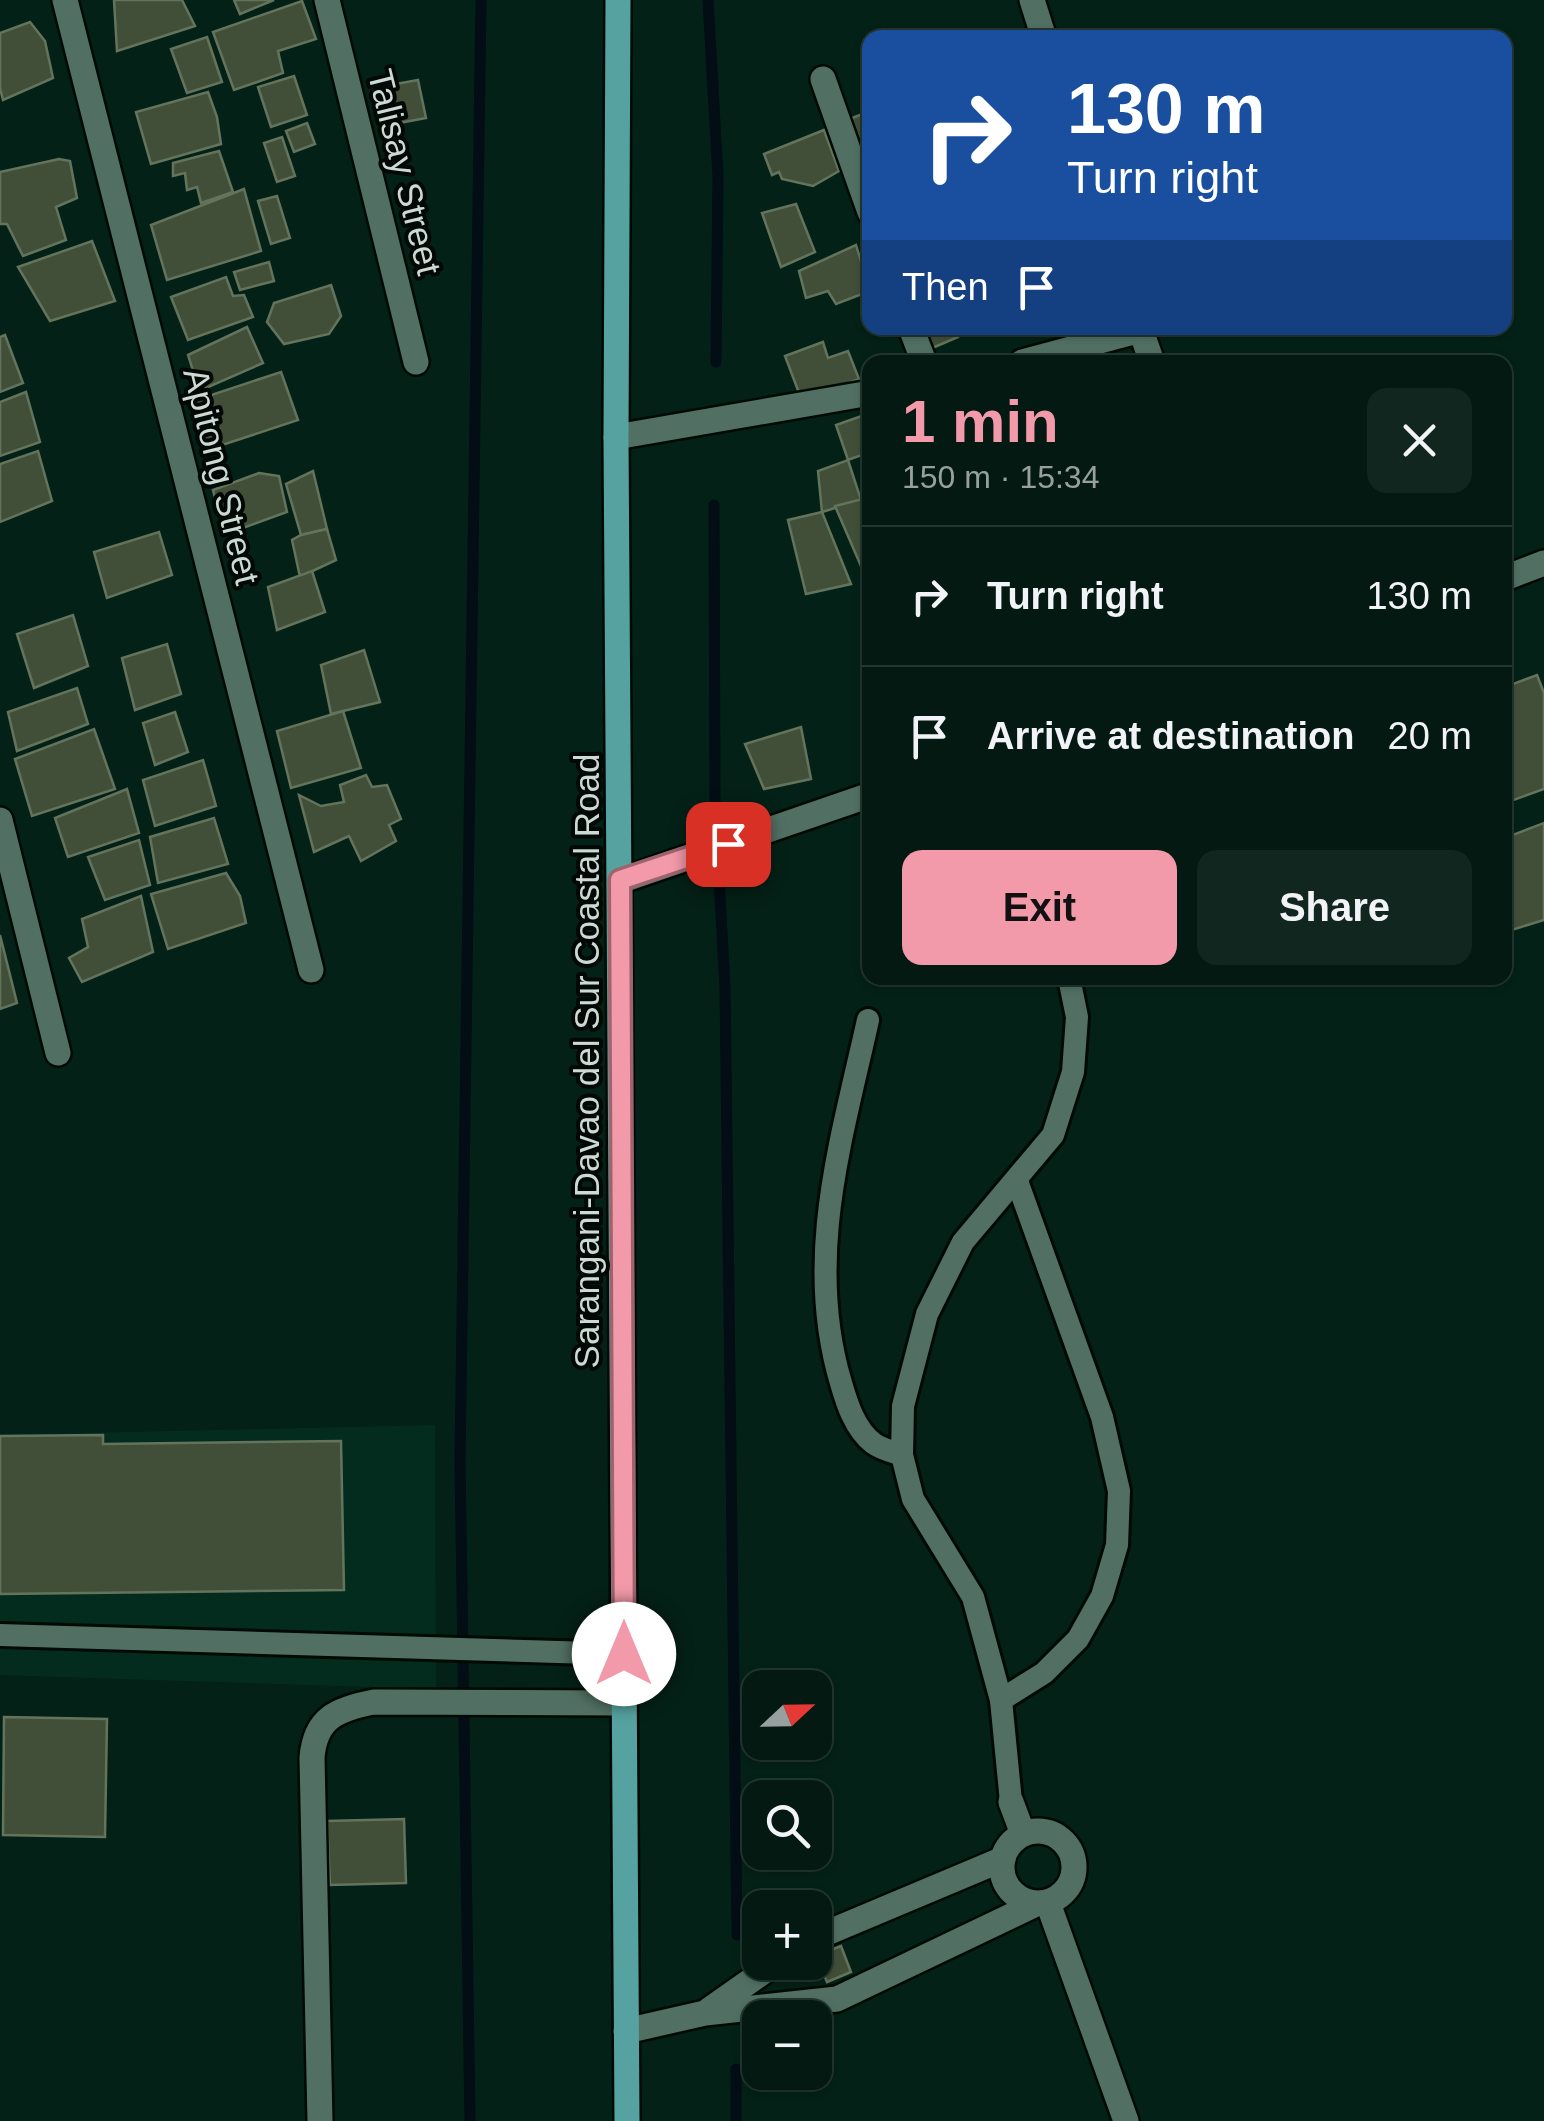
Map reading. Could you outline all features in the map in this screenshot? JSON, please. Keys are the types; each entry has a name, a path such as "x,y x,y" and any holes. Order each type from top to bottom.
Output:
{"main road":[{"name":"Sarangani-Davao del Sur Coastal Road","path":"618,0 616,438 626,2121"}],"street":[{"name":"Apitong Street","path":"65,0 311,970"},
{"name":"Talisay Street","path":"326,0 416,362"},
{"path":"1032,0 1041,30"},
{"path":"823,79 862,189"},
{"path":"1047,355 1119,335"},
{"path":"616,438 862,394"},
{"path":"1512,575 1544,563"},
{"path":"620,880 862,798"},
{"path":"0,820 58,1053"},
{"path":"320,2121 313,1738 320,1725 354,1706 374,1702 624,1703"},
{"path":"1011,1802 1023,1834"},
{"path":"626,2031 704,2013 838,1998 1042,1903 1068,1890 1074,1875 1074,1859 1066,1844 1054,1834 1039,1831 1023,1834 1008,1847 1003,1875 1009,1889 1021,1900 1042,1903"},
{"path":"832,1931 1003,1859"},
{"path":"1042,1903 1126,2121"},
{"path":"704,2013 751,1980"}],"lane":[{"path":"1011,1802 1001,1700 973,1597 912,1499 902,1455 903,1406 927,1314 963,1242 1052,1135 1073,1072 1076,1017 1070,985"},
{"path":"868,1020 828,1204 824,1299 846,1402 874,1444 902,1455"},
{"path":"1001,1700 1044,1673 1078,1639 1102,1596 1112,1562 1119,1491 1102,1417 1017,1181"},
{"path":"0,1635 624,1654"}],"shaded area":[{"path":"435,1425 436,1689 0,1675 0,1435"}],"building":[{"path":"114,0 182,0 195,26 117,51"},
{"path":"234,0 274,0 240,14"},
{"path":"302,1 316,39 278,51 283,73 234,90 213,32"},
{"path":"30,22 45,41 53,78 3,100 0,33"},
{"path":"207,37 222,82 187,93 171,49"},
{"path":"294,76 307,115 271,127 258,87"},
{"path":"418,80 426,118 394,124 385,86"},
{"path":"208,92 221,144 151,164 136,112"},
{"path":"862,114 862,162 861,162 847,120"},
{"path":"307,123 315,144 294,152 286,131"},
{"path":"824,130 839,171 813,186 782,179 779,172 772,175 764,154"},
{"path":"282,137 295,176 277,182 264,143"},
{"path":"219,151 233,192 201,203 197,187 187,190 185,173 173,176 173,163"},
{"path":"59,159 70,161 77,198 56,207 66,240 23,256 7,224 0,224 0,172"},
{"path":"244,189 261,251 167,280 151,225"},
{"path":"277,196 290,238 271,244 258,201"},
{"path":"796,204 815,252 781,267 762,213"},
{"path":"92,241 115,301 50,321 18,267"},
{"path":"856,245 862,265 862,294 836,304 828,291 806,298 799,271"},
{"path":"269,262 274,281 240,290 234,272"},
{"path":"226,277 233,296 244,295 253,317 188,340 171,297"},
{"path":"331,285 341,316 329,334 284,344 267,322 274,303"},
{"path":"247,327 263,363 206,388 194,374 188,355"},
{"path":"5,335 23,383 0,392 0,337"},
{"path":"925,335 957,335 958,337 930,349"},
{"path":"823,342 828,358 848,351 859,379 802,401 785,356"},
{"path":"281,372 298,420 207,450 193,401"},
{"path":"26,392 40,442 0,456 0,402"},
{"path":"862,416 862,455 848,460 836,425"},
{"path":"38,451 52,501 0,522 0,464"},
{"path":"848,460 861,500 822,512 818,471"},
{"path":"313,471 327,529 301,535 286,484"},
{"path":"259,473 279,476 287,512 240,529 235,522 229,523 226,515 220,517 213,490"},
{"path":"862,499 862,568 835,506"},
{"path":"822,512 851,584 806,594 788,520"},
{"path":"327,529 336,560 300,577 292,540"},
{"path":"159,532 172,575 107,598 94,552"},
{"path":"312,571 325,612 277,630 268,587"},
{"path":"73,615 88,666 34,688 17,634"},
{"path":"167,644 181,694 135,710 122,658"},
{"path":"364,650 380,702 331,714 321,665"},
{"path":"1537,675 1544,693 1544,789 1512,800 1512,684"},
{"path":"77,688 88,724 17,751 8,712"},
{"path":"343,711 361,768 291,788 277,731"},
{"path":"175,712 188,752 155,765 143,723"},
{"path":"801,727 811,779 764,789 745,744"},
{"path":"94,729 115,789 32,816 15,759"},
{"path":"203,760 216,806 155,826 143,780"},
{"path":"366,775 372,787 387,785 401,819 389,825 396,841 361,861 349,836 314,852 299,795 321,806 344,802 340,785"},
{"path":"127,789 139,833 68,857 55,818"},
{"path":"214,818 228,864 158,883 150,837"},
{"path":"1544,823 1544,920 1512,930 1512,835"},
{"path":"139,840 150,885 105,900 88,857"},
{"path":"226,873 240,896 246,923 168,949 151,894"},
{"path":"141,896 153,952 82,982 69,958 88,947 82,919"},
{"path":"0,935 17,1003 0,1009"},
{"path":"103,1435 103,1444 341,1441 344,1590 0,1594 0,1436"},
{"path":"4,1717 107,1719 105,1837 3,1835"},
{"path":"404,1819 406,1883 330,1885 327,1821"},
{"path":"841,1946 851,1972 832,1980 832,1950"}],"waterway":[{"path":"470,2121 460,1460 481,0"},
{"path":"708,0 718,176 716,362"},
{"path":"714,505 715,801"},
{"path":"719,878 725,988 737,1935"},
{"path":"736,2069 736,2121"}],"route":[{"path":"624,1654 620,880 728,844"}]}
